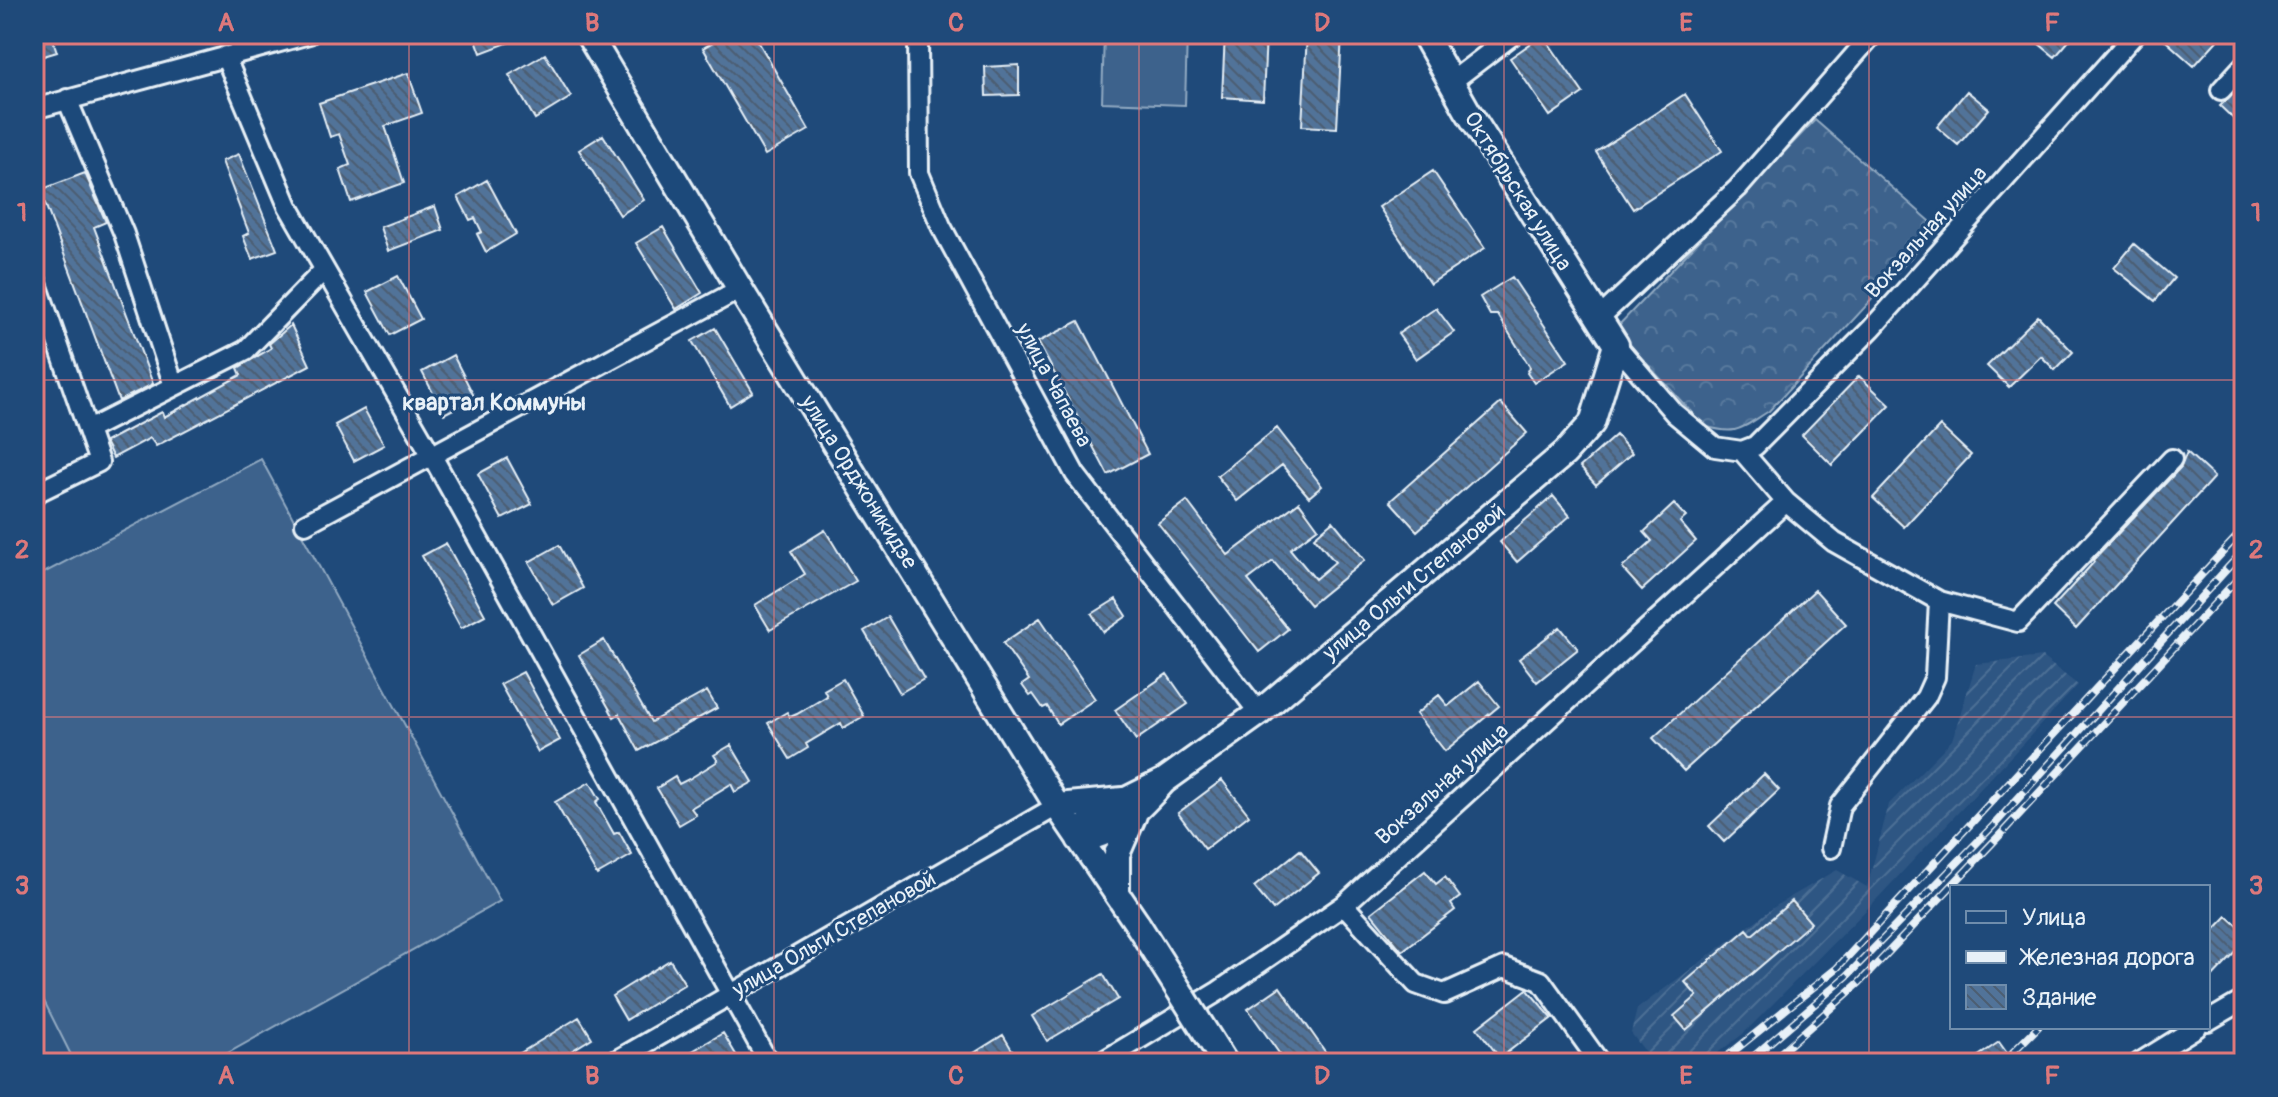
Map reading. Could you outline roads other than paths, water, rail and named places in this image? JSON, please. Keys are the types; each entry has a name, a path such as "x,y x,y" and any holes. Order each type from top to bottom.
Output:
{"main road":[{"name":"улица Орджоникидзе","path":"588,34 740,289 1057,806 1117,892 1225,1063"},
{"name":"Октябрьская улица","path":"1424,34 1616,345"},
{"name":"улица Ольги Степановой","path":"1130,806 1259,713 1565,453 1592,423 1616,345"},
{"path":"1057,806 1130,806"},
{"path":"1079,839 1088,825 1130,806"},
{"path":"1117,892 1117,854 1130,806"}],"street":[{"path":"34,109 309,34"},
{"name":"улица Чапаева","path":"918,34 919,173 941,226 1075,474 1259,713"},
{"path":"1451,82 1514,34"},
{"path":"1598,319 1738,188 1873,34"},
{"name":"Вокзальная улица","path":"1742,451 1755,446 1872,328 2135,34"},
{"path":"225,56 288,206 432,456 769,1063"},
{"path":"2221,90 2244,65"},
{"path":"67,99 124,234 174,386"},
{"path":"88,430 246,350 324,270"},
{"path":"34,275 99,462 34,494"},
{"path":"305,524 740,289"},
{"path":"1616,345 1684,421 1715,447 1742,451 1786,502 1834,542 1939,601 2018,622 2172,459"},
{"name":"Вокзальная улица","path":"1100,1063 1219,991 1344,905 1786,502"},
{"path":"1831,848 1840,806 1926,697 1935,677 1939,601"},
{"name":"улица Ольги Степановой","path":"612,1063 1057,806"},
{"path":"1344,905 1416,984 1444,994 1504,967 1541,981 1600,1063"},
{"path":"2210,1020 2244,1000"},
{"path":"2139,1063 2194,1029"}],"railway":[{"path":"1719,1063 1837,968 2244,529"},
{"path":"1746,1063 1847,976 1993,826 2244,550"},
{"path":"1952,885 2244,572"},
{"path":"1769,1063 1859,983 1950,887"},
{"path":"2013,1052 2036,1029"}],"district":[{"name":"квартал Коммуны","path":"494,402"}]}
